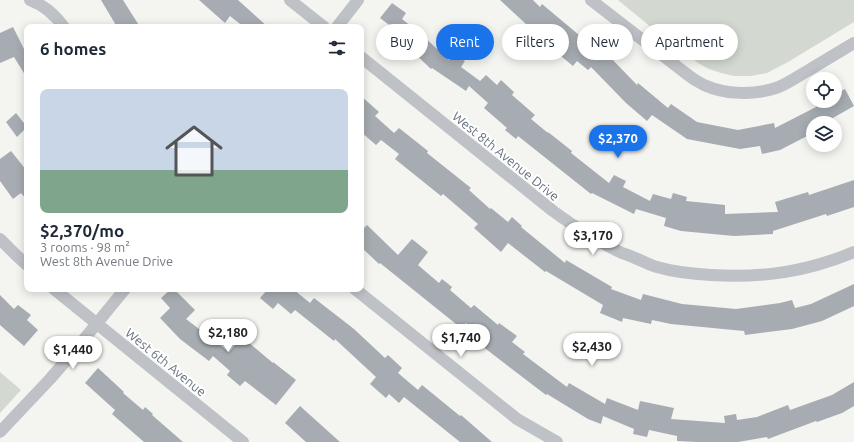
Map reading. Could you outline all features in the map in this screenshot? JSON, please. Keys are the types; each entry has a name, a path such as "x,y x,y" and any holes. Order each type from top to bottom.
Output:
{"street":[{"path":"30,0 44,7 61,24"},
{"path":"290,0 320,24"},
{"path":"339,24 358,0"},
{"path":"591,0 688,76 704,85 730,92 753,93 776,88 852,49"},
{"name":"West 8th Avenue Drive","path":"364,59 552,211 578,230 612,249 656,267 678,272 701,274 761,276 791,272 835,260 854,252"},
{"path":"0,239 24,262"},
{"name":"West 6th Avenue","path":"58,292 243,442"},
{"path":"0,432 50,379 123,292"},
{"path":"359,292 517,419 557,442"}],"shaded area":[{"path":"618,0 854,0 854,22 788,62 767,73 751,76 734,76 721,73 709,69 694,60 738,60 738,24 647,24"},
{"path":"0,372 21,390 0,413"}],"building":[{"path":"101,0 123,0 138,24 115,24"},
{"path":"199,0 238,0 265,24 240,24 230,16 225,23"},
{"path":"500,0 533,0 540,7 542,4 566,24 526,24"},
{"path":"392,3 406,13 402,19 408,24 388,24 380,18"},
{"path":"13,27 24,49 24,73 14,57 0,63 0,33"},
{"path":"569,27 577,33 577,60 613,60 637,85 638,83 668,108 671,104 697,122 738,130 774,123 775,128 814,108 842,108 842,90 845,89 854,106 836,116 806,116 806,137 780,150 762,154 760,146 740,149 687,139 652,115 647,121 626,103 591,67 588,70 577,61 573,66 566,60 569,60"},
{"path":"428,41 436,48 436,60 463,60 465,61 461,67 480,81 486,75 497,85 501,80 514,92 512,95 535,115 531,119 572,151 571,153 609,183 614,175 626,181 623,187 650,201 653,194 671,199 673,193 687,197 686,201 725,205 725,214 778,212 775,202 808,192 809,195 854,180 854,207 827,216 826,214 773,231 773,234 734,236 681,231 664,226 666,218 636,209 634,214 592,193 591,194 518,136 516,139 505,130 507,128 484,108 488,103 469,86 466,91 432,68 431,69 421,60 428,60"},
{"path":"364,99 379,112 375,116 394,133 399,128 428,151 427,153 471,188 469,190 490,209 491,208 508,222 512,217 522,226 521,227 565,263 566,260 612,287 611,289 641,300 643,294 682,304 736,309 792,300 795,308 811,304 854,284 854,306 822,321 792,329 745,335 744,331 671,324 652,320 651,324 623,318 622,322 600,313 603,305 546,271 545,272 508,243 501,252 474,228 478,224 443,194 441,196 395,159 399,154 381,140 376,145 364,135"},
{"path":"16,113 24,123 24,130 17,137 6,122"},
{"path":"11,151 24,167 24,196 21,193 13,199 0,181 0,159"},
{"path":"367,225 398,255 412,239 428,252 418,265 439,283 442,279 452,287 450,290 471,308 474,305 498,325 499,323 517,336 512,342 525,352 523,354 567,387 569,383 605,404 607,398 638,410 640,401 674,408 671,419 725,423 724,416 736,414 737,420 757,417 788,405 790,410 832,395 854,382 854,406 842,413 768,439 767,437 738,442 677,441 677,436 649,430 647,437 633,434 634,429 603,416 601,424 588,419 547,394 546,395 482,346 486,340 466,323 461,328 380,263 379,264 364,250 364,228"},
{"path":"168,292 177,292 195,310 186,319 229,352 242,337 296,380 276,405 245,381 240,386 227,375 230,371 213,356 209,361 180,339 160,318 170,308 161,298"},
{"path":"265,292 297,292 310,303 314,298 354,329 385,358 388,355 402,368 398,373 418,390 422,385 460,416 461,415 492,442 460,442 404,397 399,403 389,394 386,398 370,384 376,377 335,339 334,341 295,310 291,314 278,303 273,309 260,298"},
{"path":"0,295 14,309 18,305 31,315 27,320 38,330 24,346 0,325"},
{"path":"98,368 124,392 123,393 143,410 145,407 183,442 144,442 112,414 115,410 85,383"},
{"path":"300,406 340,442 306,442 285,423"}]}
